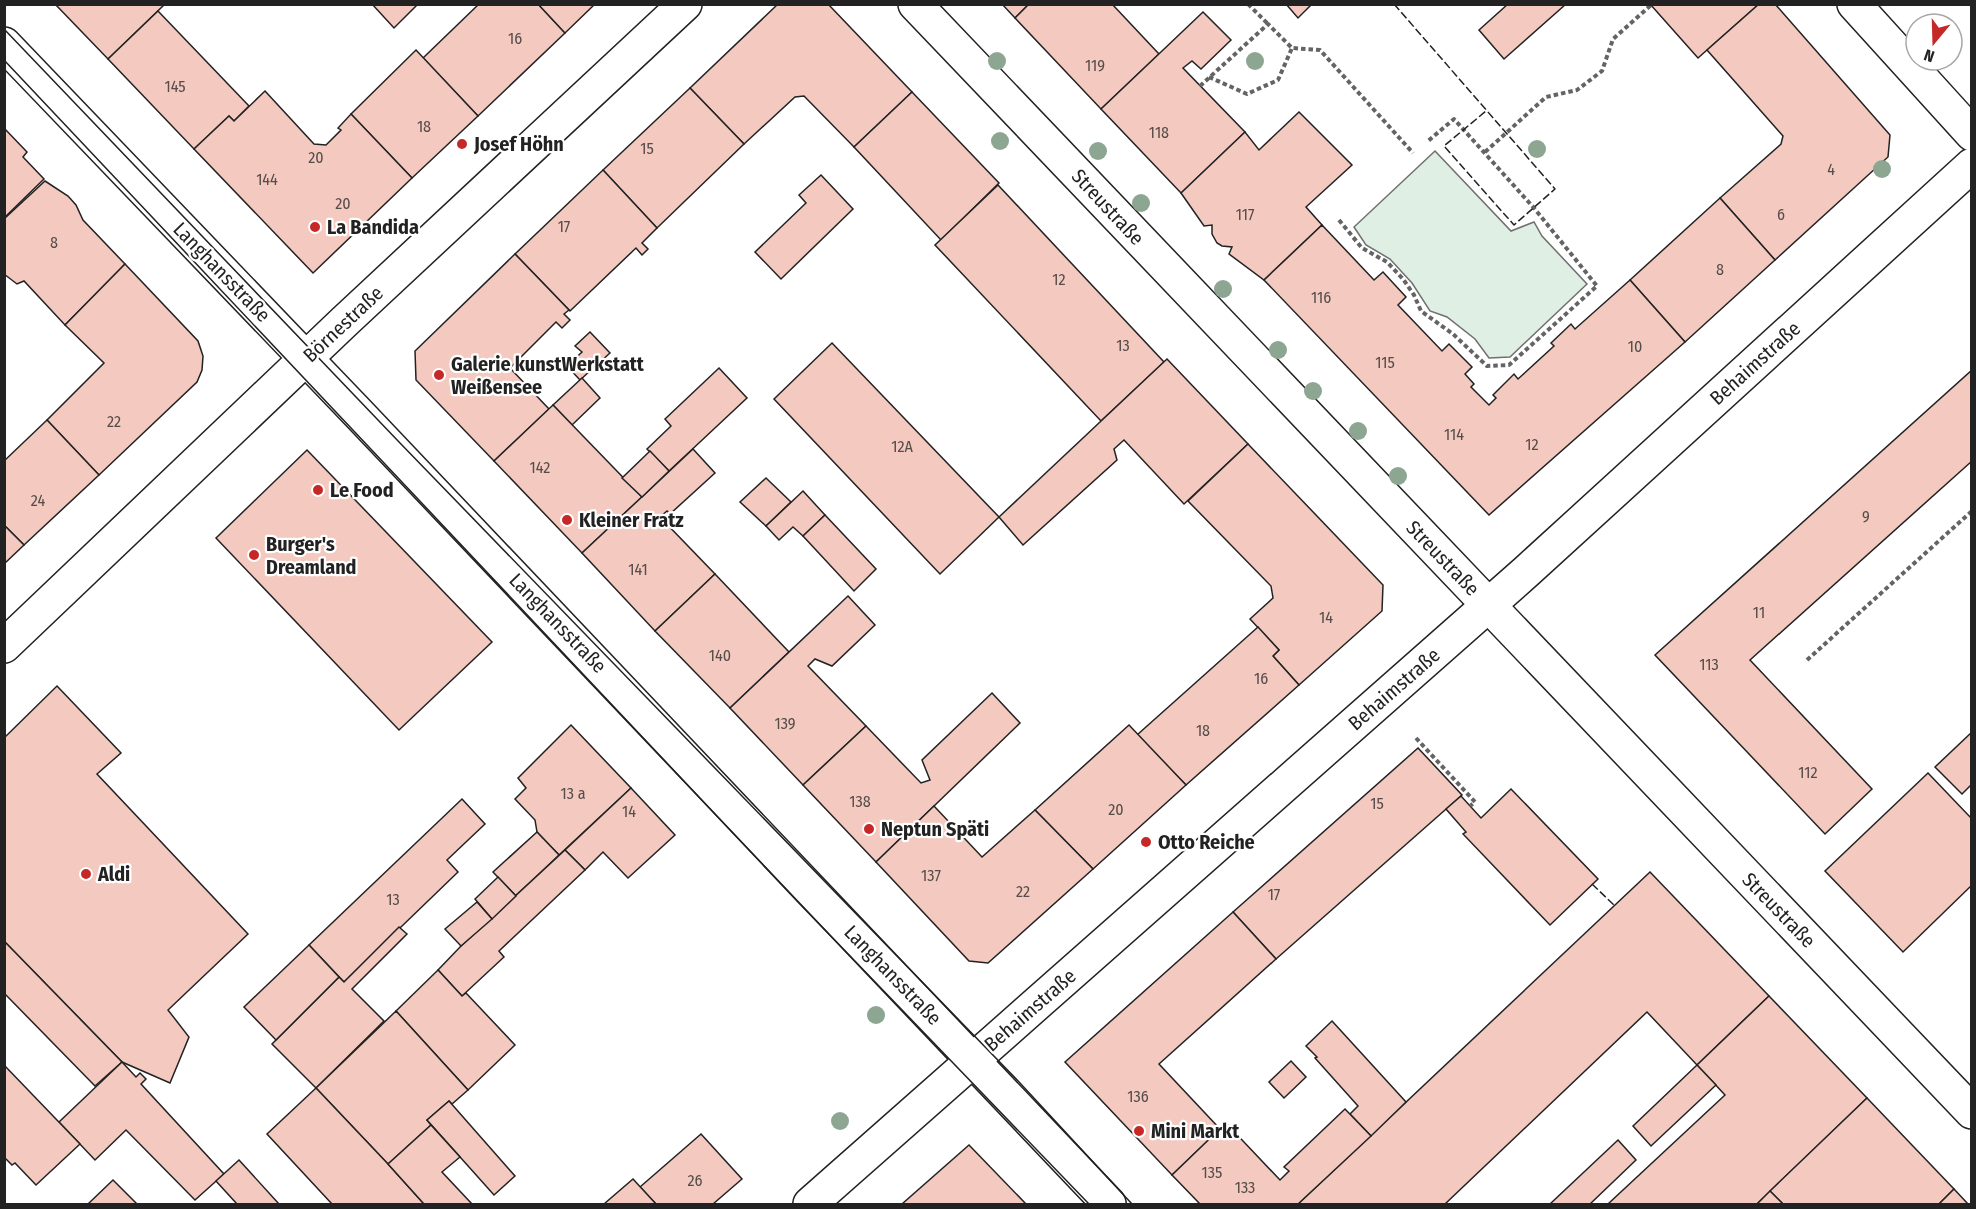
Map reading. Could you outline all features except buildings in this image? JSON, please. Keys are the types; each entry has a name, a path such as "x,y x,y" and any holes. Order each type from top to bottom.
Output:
{"street":[{"name":"Börnestraße","path":"4,646 685,4"},
{"name":"Streustraße","path":"915,4 1971,1112"},
{"path":"1854,4 1971,134"},
{"name":"Langhansstraße","path":"4,44 1109,1204"},
{"name":"Behaimstraße","path":"810,1204 1489,605 1971,165"}],"path":[{"path":"1248,4 1292,48 1320,50 1413,153"},
{"path":"1485,152 1546,97 1577,90 1602,71 1613,39 1651,5"},
{"path":"1200,86 1268,24"},
{"path":"1209,77 1246,94 1278,80 1292,48"},
{"path":"1339,220 1362,248 1387,262 1403,279 1421,311 1453,334 1487,366 1509,364 1597,286 1534,208 1454,119 1428,141"},
{"path":"1807,660 1971,511"},
{"path":"1416,738 1475,802 1470,806"}],"green space":[{"path":"1435,151 1511,231 1534,222 1542,236 1587,284 1510,357 1489,358 1475,339 1447,317 1430,311 1412,283 1390,259 1366,245 1354,227"}],"tram line":[{"path":"4,29 400,443 1020,1083 1132,1204"},
{"path":"4,60 797,901 1089,1204"}],"fence":[{"path":"1394,4 1555,189 1514,225 1444,146 1486,111"},
{"path":"1592,884 1615,906"}],"place":[{"name":"Josef Höhn","path":"462,144"},
{"name":"La Bandida","path":"315,227"},
{"name":"Galerie kunstWerkstatt Weißensee","path":"439,375"},
{"name":"Le Food","path":"318,490"},
{"name":"Kleiner Fratz","path":"567,520"},
{"name":"Burger's Dreamland","path":"254,555"},
{"name":"Neptun Späti","path":"869,829"},
{"name":"Otto Reiche","path":"1146,842"},
{"name":"Aldi","path":"86,874"},
{"name":"Mini Markt","path":"1139,1131"}]}
